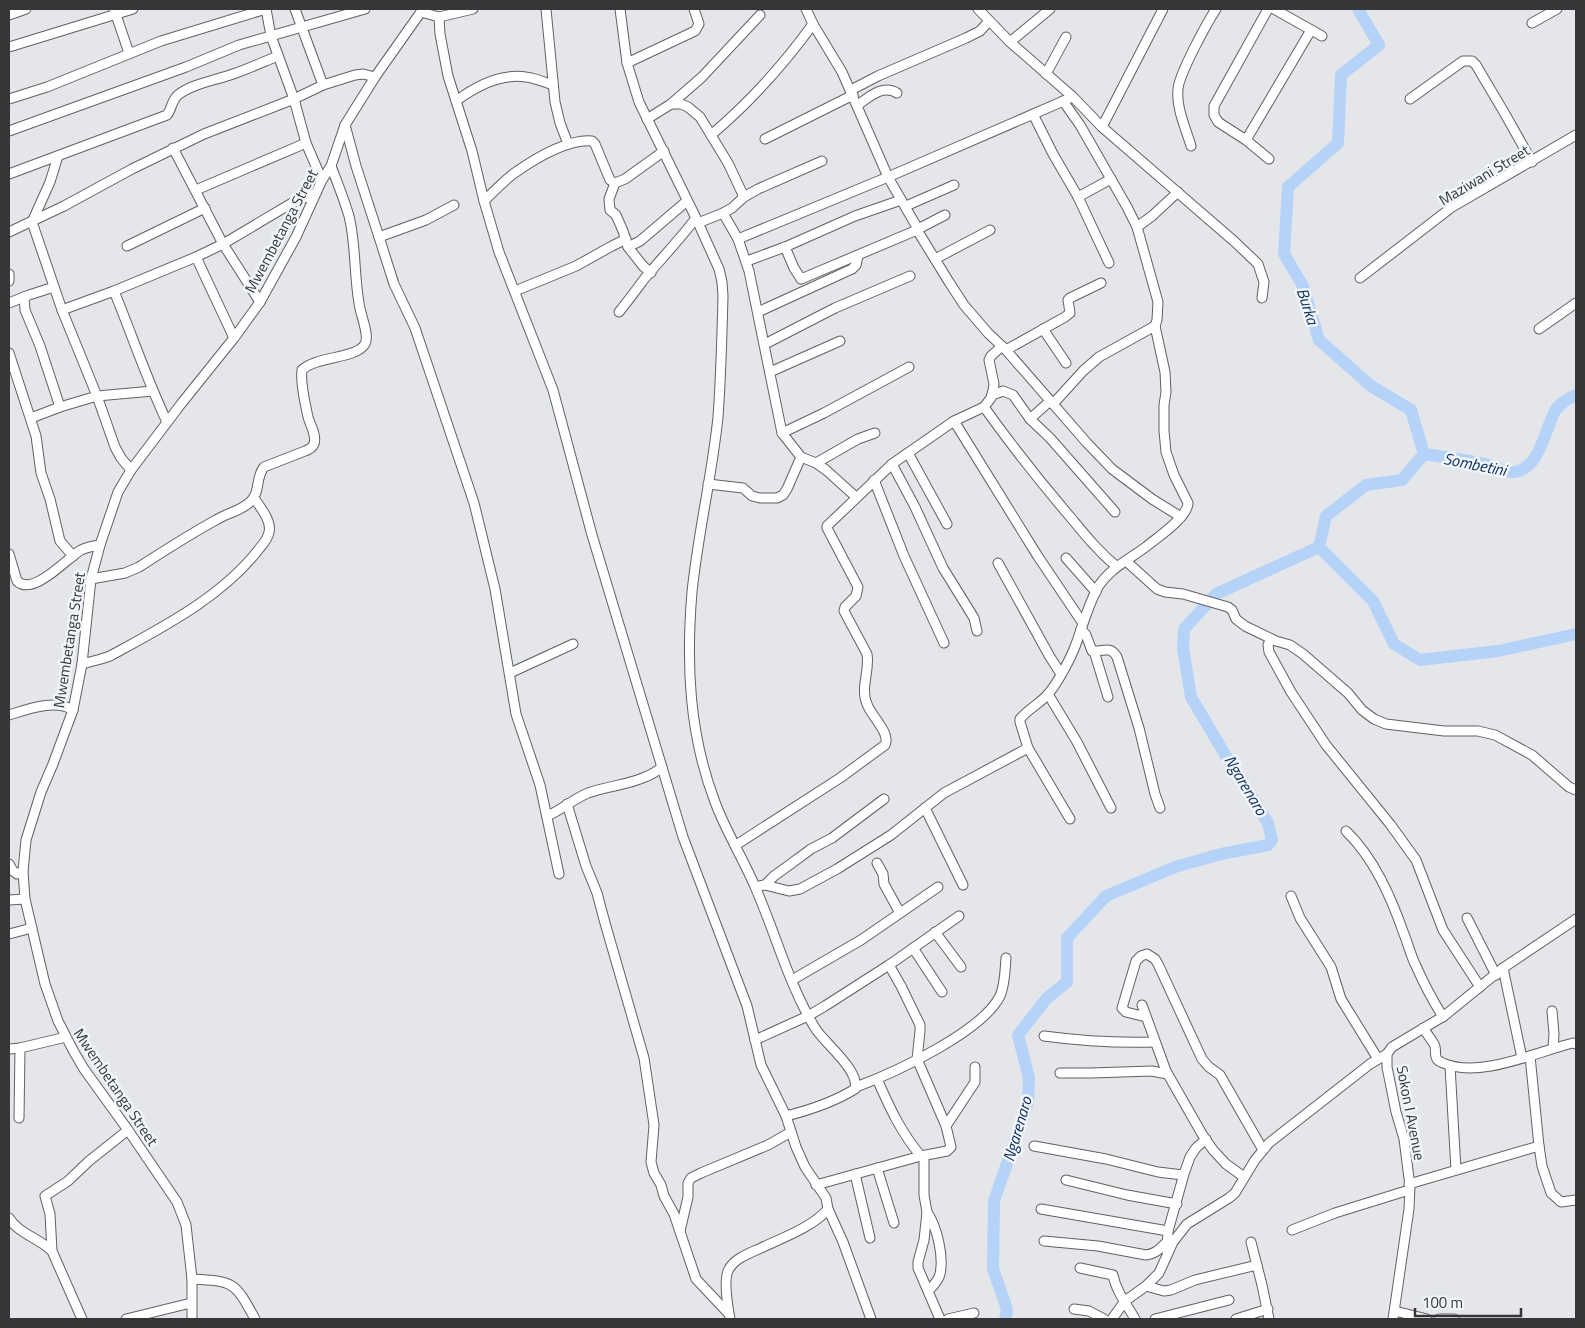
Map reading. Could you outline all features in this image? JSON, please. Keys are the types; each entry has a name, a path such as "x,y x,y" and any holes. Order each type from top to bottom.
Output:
{"street":[{"path":"9,15 26,9"},
{"path":"9,47 116,12 133,9"},
{"path":"9,99 179,35 266,9 278,56 294,99 306,142 322,180"},
{"path":"295,9 323,85"},
{"path":"9,131 239,46 365,9"},
{"path":"422,10 439,17 473,9"},
{"path":"546,9 555,102 568,144"},
{"path":"620,9 627,63 639,102 697,220 719,269 722,282 718,418 692,591 689,655 690,704 707,781 716,805 736,846 761,887 792,980 808,1016 822,1037 852,1072 856,1087"},
{"path":"627,63 695,31 699,20 694,9"},
{"path":"806,9 842,72 888,177 964,305 1112,469 1152,499 1181,517"},
{"path":"978,9 1010,42 1073,97 1102,127 1258,264 1264,282 1262,298"},
{"path":"1010,42 1050,9"},
{"path":"1102,127 1163,9"},
{"path":"1191,146 1178,98 1178,84 1216,9"},
{"path":"1268,9 1214,106 1214,115 1218,122 1246,140 1269,159"},
{"path":"1274,9 1322,36"},
{"path":"1532,23 1557,9"},
{"name":"Mwembetanga Street","path":"192,1319 192,1279 186,1225 180,1208 168,1187 84,1069 58,1021 45,984 25,899 23,871 26,840 41,792 56,758 73,710 82,664 91,579 100,544 118,492 131,470 260,302 296,237 322,180 331,166 345,125 375,77 422,10"},
{"path":"116,12 129,53"},
{"path":"647,119 671,104 702,77 760,14"},
{"path":"439,17 443,54 472,151 499,252 553,390 592,535 683,837 747,1006 761,1065 786,1116 805,1167 826,1198 828,1209 843,1242 871,1319"},
{"path":"765,139 852,93 878,76 980,31 989,21"},
{"path":"711,135 761,89 790,56 813,24"},
{"path":"1246,140 1311,30"},
{"path":"1046,74 1066,37"},
{"path":"9,174 167,115 171,111 173,101 186,90 278,56"},
{"path":"1410,99 1463,61 1472,61 1532,162"},
{"path":"9,232 32,222 173,148 224,126 294,99 323,85 355,75 363,74 375,77"},
{"path":"456,101 474,88 497,78 528,77 553,85"},
{"path":"858,105 880,91 893,90 897,93"},
{"path":"738,239 1073,97"},
{"path":"1063,101 1080,125 1137,227 1158,302 1155,326 1166,392 1164,405 1166,452 1174,475 1188,503 1188,507 1181,517 1134,556 1116,566 1099,586 1076,645 1060,674 1048,694 1020,719 1028,748 1070,819"},
{"path":"671,104 680,104 695,111 700,117 728,163 744,197"},
{"path":"1033,114 1078,197 1109,263"},
{"path":"345,125 356,166 394,284 417,336 474,503 496,589 516,714 540,786 559,874"},
{"name":"Maziwani Street","path":"1360,278 1452,207 1532,162 1576,134"},
{"path":"484,200 512,175 554,150 568,144 592,141 610,180 614,183"},
{"path":"196,190 306,142"},
{"path":"173,148 223,244 260,302"},
{"path":"614,183 626,178 664,151"},
{"path":"58,156 50,182 32,222 62,310 97,396 115,447 131,470"},
{"path":"618,312 697,220 723,213 758,188 822,161"},
{"path":"91,579 125,573 139,567 218,518 240,510 254,498 257,492 260,472 264,467 305,452 314,444 301,377 302,370 309,365 361,348 365,344 367,337 359,304 349,218 331,166"},
{"path":"1078,197 1111,179"},
{"path":"614,183 609,199 610,210 616,215 627,243 642,266 651,273"},
{"path":"746,261 785,247 855,216 903,203 954,185"},
{"path":"1137,227 1178,192"},
{"path":"62,310 196,257 223,244 292,203 316,193"},
{"path":"515,291 576,266 612,246 640,241 687,201"},
{"path":"378,237 426,220 454,205"},
{"path":"127,246 205,208"},
{"path":"723,213 738,239 746,261 765,344 782,433 802,457 826,470 856,497"},
{"path":"785,247 801,279 918,229 945,214"},
{"path":"935,259 990,230"},
{"path":"758,312 852,269 856,265 858,256"},
{"path":"196,257 234,338"},
{"path":"9,274 9,281"},
{"path":"765,344 835,308 910,276"},
{"path":"736,846 840,778 885,745 887,741 886,735 867,704 864,691 868,661 867,654 844,611 844,607 856,596 858,587 826,528 829,523 892,464 954,421 984,407 992,394 994,384 989,360 990,356 1070,313 1068,300 1070,298 1101,283"},
{"path":"9,303 54,287"},
{"path":"114,291 167,422"},
{"path":"24,297 25,310 40,346 60,407"},
{"path":"1539,329 1576,303"},
{"path":"1030,419 1052,402 1082,371 1099,357 1155,326"},
{"path":"1043,329 1066,363"},
{"path":"770,372 840,341"},
{"path":"9,353 36,436 41,474 50,499 60,541 73,556"},
{"path":"782,433 824,413 909,366"},
{"path":"31,418 97,396 153,391"},
{"path":"992,394 1003,391 1013,395 1030,419 1050,438 1114,512"},
{"path":"984,407 1048,491 1102,554 1116,566"},
{"path":"954,421 1082,626 1092,651 1094,651 1108,697"},
{"path":"816,463 858,439 876,433"},
{"path":"908,453 946,524"},
{"path":"708,484 743,488 754,497 777,498 787,489 802,457"},
{"path":"892,464 915,507 943,568 974,618 977,631"},
{"path":"874,480 904,556 944,643"},
{"path":"82,664 110,656 160,628 201,602 230,579 253,557 267,539 269,532 267,520 254,498"},
{"path":"9,554 17,581 20,584 26,585 44,579 73,556 88,547 100,544"},
{"path":"1066,558 1096,592"},
{"path":"1126,561 1157,589 1183,594 1228,607 1232,610 1236,619 1245,626 1271,639 1290,645 1348,693 1362,710 1374,719 1386,724 1444,731 1478,731 1495,735 1532,755 1569,787 1576,790"},
{"path":"998,563 1060,674"},
{"path":"1271,639 1268,645 1269,652 1291,692 1326,745 1390,824 1416,860 1443,930 1480,987"},
{"path":"510,673 573,644"},
{"path":"1094,651 1109,650 1114,652 1117,657 1140,728 1160,808"},
{"path":"1048,694 1078,742 1111,808"},
{"path":"9,715 48,706 67,707 73,710"},
{"path":"761,887 789,891 800,889 837,869 891,835 944,793 1028,748"},
{"path":"547,816 558,811 572,800 605,787 644,778 662,767"},
{"path":"761,887 811,849 832,838 884,799"},
{"path":"568,804 586,866 597,893 644,1058 654,1125 652,1168 674,1214 696,1279 729,1316"},
{"path":"925,808 963,885"},
{"path":"1346,831 1358,843 1392,902 1415,964 1443,1017"},
{"path":"877,863 884,884 900,913"},
{"path":"9,864 15,873 23,871"},
{"path":"792,980 861,940 938,886"},
{"path":"1291,896 1300,918 1331,967 1341,999 1378,1059"},
{"path":"9,900 25,899"},
{"path":"755,1040 808,1016 889,965 959,916"},
{"path":"1467,918 1499,971 1526,1057 1542,1166 1553,1197 1561,1202 1576,1200"},
{"name":"Sokon I Avenue","path":"1394,1315 1408,1209 1409,1187 1404,1139 1387,1068 1387,1054 1392,1047 1443,1017 1499,971 1576,919"},
{"path":"9,934 32,928"},
{"path":"935,932 961,967"},
{"path":"912,948 942,992"},
{"path":"1146,1017 1126,1012 1122,1008 1136,961 1140,956 1147,954 1155,959 1158,964 1202,1059 1220,1075 1263,1150"},
{"path":"786,1116 833,1101 856,1087 917,1059 982,1019 1001,994 1006,958"},
{"path":"816,1185 947,1151 951,1147 946,1126 917,1059 920,1025 889,965"},
{"path":"1142,1005 1167,1074 1213,1150 1226,1164 1244,1177"},
{"path":"1552,1011 1553,1048"},
{"path":"1424,1028 1435,1045 1438,1061 1450,1066 1466,1068 1489,1066 1553,1048 1576,1044"},
{"path":"1044,1036 1128,1043 1155,1042"},
{"path":"9,1049 66,1038"},
{"path":"19,1118 20,1048"},
{"path":"1112,1319 1125,1301 1146,1286 1159,1273 1173,1242 1187,1224 1235,1193 1263,1150 1277,1137 1387,1054"},
{"path":"1450,1066 1456,1170"},
{"path":"946,1126 975,1082 975,1067"},
{"path":"1060,1072 1152,1071 1167,1074"},
{"path":"877,1079 900,1128 912,1146 922,1156 927,1212 918,1268 940,1319"},
{"path":"82,1319 52,1251 50,1214 45,1196 68,1181 89,1161 128,1130"},
{"path":"680,1231 688,1197 688,1183 691,1178 768,1146 791,1132"},
{"path":"1166,1258 1168,1231 1184,1175 1196,1148 1206,1139"},
{"path":"1034,1146 1158,1172 1184,1175"},
{"path":"1292,1230 1456,1170 1539,1146"},
{"path":"877,1168 894,1222"},
{"path":"855,1174 870,1238"},
{"path":"1066,1180 1127,1195 1177,1204"},
{"path":"729,1316 726,1279 729,1268 745,1255 824,1215 828,1209"},
{"path":"1041,1209 1168,1231"},
{"path":"927,1212 936,1229 940,1260 940,1274 929,1290"},
{"path":"9,1218 18,1228 45,1244 52,1251"},
{"path":"1044,1241 1098,1246 1146,1255 1152,1254 1167,1242"},
{"path":"1251,1242 1269,1319"},
{"path":"1146,1286 1171,1290 1195,1280 1257,1265"},
{"path":"1080,1268 1113,1275 1114,1283 1136,1319"},
{"path":"192,1279 220,1280 233,1286 244,1298 255,1319"},
{"path":"1155,1319 1229,1300"},
{"path":"126,1319 191,1303"},
{"path":"1074,1309 1089,1311 1104,1319"},
{"path":"1236,1319 1268,1309"},
{"path":"948,1319 974,1313"},
{"path":"1394,1315 1427,1319"},
{"path":"1439,1319 1454,1319"}],"waterway":[{"name":"Burka","path":"1319,547 1326,516 1366,485 1402,480 1424,454 1411,410 1371,386 1319,340 1303,286 1284,254 1288,187 1338,143 1341,75 1379,45 1358,9"},
{"name":"Sombetini","path":"1424,454 1480,463 1507,472 1523,469 1536,456 1557,408 1576,395"},
{"name":"Ngarenaro","path":"1005,1319 1007,1311 993,1269 994,1201 1028,1103 1029,1078 1018,1035 1047,998 1067,982 1067,938 1106,896 1175,867 1221,854 1268,845 1272,840 1268,823 1191,697 1183,648 1184,629 1216,594 1319,547 1373,601 1394,644 1420,660 1498,651 1576,634"}]}
